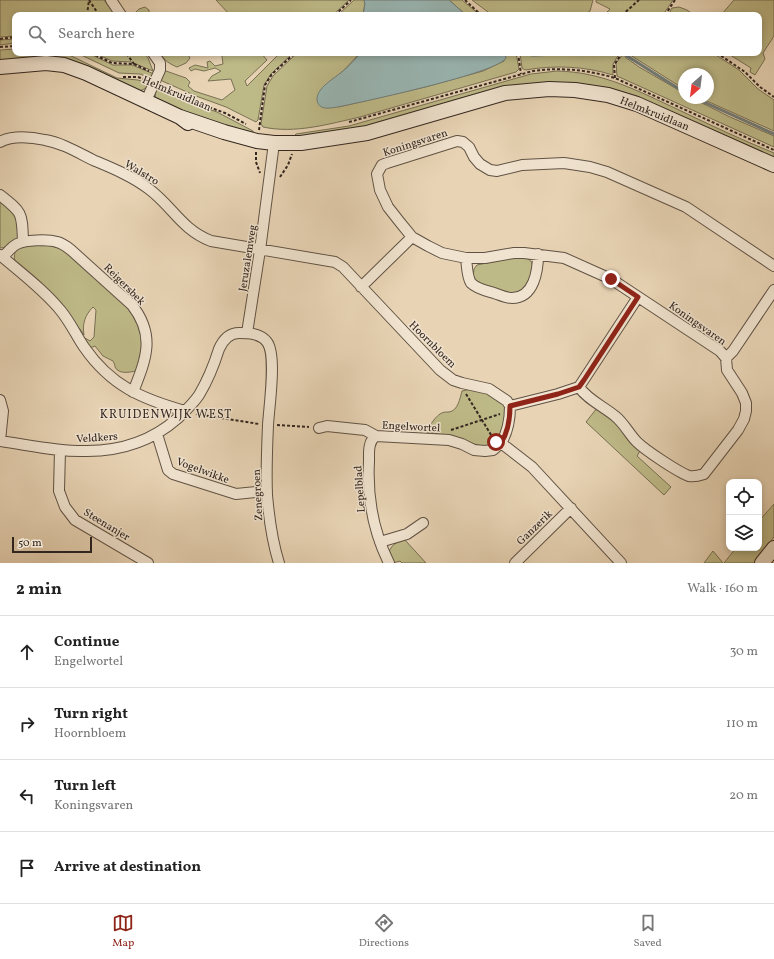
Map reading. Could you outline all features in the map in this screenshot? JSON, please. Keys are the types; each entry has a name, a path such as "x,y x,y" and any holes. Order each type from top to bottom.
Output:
{"street":[{"path":"111,0 119,12"},
{"path":"146,101 160,70 160,63 155,56"},
{"name":"Helmkruidlaan","path":"0,67 46,63 64,65 86,73 180,117 224,132 257,137 274,148 292,153 340,146 367,133"},
{"name":"Helmkruidlaan","path":"274,148 367,133 505,93 549,89 575,90 608,95 638,104 774,165"},
{"name":"Walstro","path":"0,142 9,138 36,138 61,145 144,185 159,197 186,227 203,238 211,241 260,250"},
{"name":"Koningsvaren","path":"774,266 686,207 614,175 590,167 564,163 544,163 522,165 497,171 490,170 474,158 469,147 463,142 458,141 387,163 377,174 383,196 395,216 412,237 428,246 442,253 466,258 485,258 514,253 538,254 564,258 611,279 720,351 726,358 733,351 774,290"},
{"name":"Jeruzalemweg","path":"247,333 274,148"},
{"path":"0,195 20,213 22,219 23,242"},
{"path":"361,287 412,237"},
{"name":"Reigersbek","path":"133,392 142,369 146,348 146,334 138,314 124,297 64,244 48,240 23,242 16,244 2,256 52,301 68,320 84,347 99,366 110,376 133,392 157,403 186,411"},
{"name":"Hoornbloem","path":"260,250 332,260 343,267 440,370 453,380 489,389 507,401 510,406"},
{"path":"466,258 468,276 471,282 478,288 513,298 522,296 532,284 536,273 538,254"},
{"path":"621,563 532,467 501,443 505,436 509,422 510,406 579,387 638,297"},
{"path":"186,411 198,397 212,370 221,344 225,338 233,333 247,333 259,336 267,342 271,354 272,369 268,424"},
{"path":"579,387 584,394 617,417 632,437 644,449 682,473 689,476 698,477 704,474 738,430 746,412 746,403 742,393 727,370 726,358"},
{"path":"0,400 3,411 0,441"},
{"name":"Veldkers","path":"0,441 60,450 86,452 127,447 167,428 186,411"},
{"name":"Zenegroen","path":"268,424 267,491 272,533 279,563"},
{"name":"Engelwortel","path":"319,428 327,426 365,430 376,436 433,439 456,442 474,450 485,451 493,450 501,443"},
{"name":"Vogelwikke","path":"157,434 168,470 173,474 236,494 267,491"},
{"name":"Lepelblad","path":"376,436 372,439 369,447 368,472 371,509 380,542 389,563"},
{"name":"Steenanjer","path":"60,450 59,491 65,507 75,520 148,563"},
{"name":"Ganzerik","path":"515,563 571,508"},
{"path":"380,542 407,534 423,523"},
{"path":"762,563 774,548"}],"path":[{"path":"87,12 89,0"},
{"path":"89,0 97,12"},
{"path":"338,12 351,0"},
{"path":"465,0 479,12"},
{"path":"626,12 638,0"},
{"path":"668,12 676,0"},
{"path":"0,39 12,37"},
{"path":"0,48 12,46"},
{"path":"97,56 112,63 134,64"},
{"path":"128,56 134,64 156,79"},
{"path":"292,56 272,74 265,85 257,137 256,162 258,170 269,186 280,178 291,160 292,153"},
{"path":"518,56 521,74"},
{"path":"615,78 614,65 620,56"},
{"path":"721,56 745,72 760,87 774,97"},
{"name":"Helmkruidlaan","path":"119,75 124,77 138,76 156,79 184,98 225,113 250,126"},
{"path":"462,383 467,396 483,419 496,442 501,443"},
{"path":"433,439 440,433 505,413 510,406"},
{"path":"186,411 201,415 268,424 319,428"}],"shaded area":[{"path":"0,0 104,0 113,12 12,12 12,36 0,37"},
{"path":"216,0 349,0 336,12 227,12"},
{"path":"354,0 364,0 364,12 341,12"},
{"path":"449,0 462,0 476,12 463,12"},
{"path":"472,0 593,0 588,12 488,12"},
{"path":"596,0 673,0 665,12 607,12 610,9 596,2"},
{"path":"734,0 774,0 774,36 763,53 765,59 755,75 750,72 751,68 732,56 762,56 762,12 724,12"},
{"path":"145,7 149,10 149,12 136,12"},
{"path":"679,7 690,12 670,12 672,8"},
{"path":"12,39 12,43 0,45 0,40"},
{"path":"12,49 12,56 71,56 117,78 138,80 149,84 146,88 138,92 84,66 0,61 0,50"},
{"path":"83,56 94,56 113,65 132,65 154,74 152,79 140,74 119,73"},
{"path":"101,56 146,56 153,71 131,62 112,61"},
{"path":"162,56 189,56 190,58 186,63 177,67"},
{"path":"222,56 264,56 267,60 245,81 247,86 277,56 290,56 271,74 264,85 258,120 256,122 226,107 160,80 164,71 166,71 186,78 190,82 188,86 194,91 222,100 235,90 231,79 208,81 212,76 221,71 215,68 204,71 195,69 191,71 189,68 195,65 208,68 207,62 210,61 215,66 223,64"},
{"path":"294,56 357,56 343,71 325,86 338,107 425,87 483,71 504,61 505,56 517,56 519,69 516,72 360,117 300,129 275,129 263,127 261,124 267,86 273,76"},
{"path":"520,56 618,56 613,64 613,75 569,67 547,67 525,70 522,68"},
{"path":"622,56 626,56 639,67 678,90 678,104 617,76 616,63"},
{"path":"632,56 718,56 739,70 758,89 774,100 774,131 713,104 714,68 678,68 678,85"},
{"path":"557,71 590,75 635,90 774,153 774,160 574,85 363,129 293,137 296,134 349,126 531,74"},
{"path":"156,88 181,100 217,112 253,131 254,134 219,127 155,99"},
{"path":"679,104 704,104 774,136 774,147"},
{"path":"0,199 17,215 19,237 3,248 0,248"},
{"path":"28,245 45,245 60,248 67,252 128,308 137,323 142,341 136,371 122,372 117,370 113,361 103,356 95,346 90,348 84,339 85,338 90,341 94,337 96,310 93,307 85,320 83,327 84,335 80,329 78,329 16,264 14,257 15,252 18,249"},
{"path":"525,257 530,260 533,271 530,281 520,292 504,292 477,282 473,278 474,269 477,265 511,258"},
{"path":"471,389 487,393 505,405 506,408 502,430 499,439 495,444 490,446 479,445 426,432 438,416 442,413 452,411 457,407 462,391"},
{"path":"597,408 614,420 634,446 640,451 637,456 671,487 664,495 586,422"},
{"path":"774,504 774,537 754,563 724,563 734,551 762,551 762,518"},
{"path":"405,540 426,563 402,563 400,561 393,563 389,552 390,549 395,544"},
{"path":"713,551 723,563 704,563"}],"water":[{"path":"364,0 449,0 463,12 364,12"},
{"path":"357,56 506,56 506,58 497,64 456,79 338,107 325,108 320,106 317,100 320,91"}],"waterway":[{"path":"627,56 678,88"},
{"path":"708,104 774,134"}],"district":[{"name":"KRUIDENWIJK WEST","path":"166,414"}],"route":[{"path":"496,442 501,443 505,436 509,422 510,406 579,387 584,380 638,297 611,279"}]}
